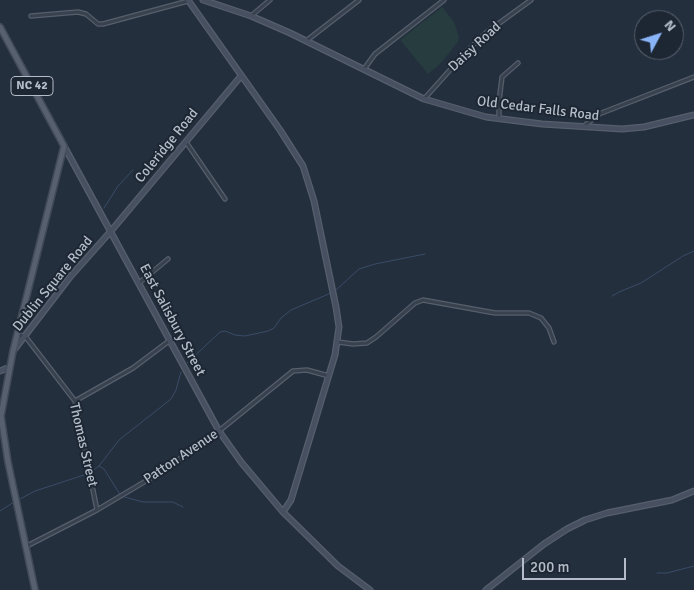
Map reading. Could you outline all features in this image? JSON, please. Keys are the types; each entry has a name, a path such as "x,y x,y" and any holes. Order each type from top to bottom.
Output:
{"main road":[{"name":"East Salisbury Street","path":"0,26 64,146"},
{"path":"35,590 8,462 1,416 13,351 64,146"}],"street":[{"path":"31,16 78,12 86,14 98,24 103,24 188,0 291,146 308,180 339,327 338,342 291,500 283,512"},
{"name":"Old Cedar Falls Road","path":"203,0 251,16 424,98 466,112 499,119 582,127 632,129 694,115"},
{"path":"251,16 270,0"},
{"path":"306,41 359,0"},
{"path":"364,69 375,54 444,0"},
{"name":"Daisy Road","path":"424,98 487,32 531,0"},
{"path":"499,119 498,102 502,77 518,63"},
{"name":"Coleridge Road","path":"111,231 241,76"},
{"path":"582,127 607,111 694,77"},
{"path":"186,142 225,199"},
{"name":"East Salisbury Street","path":"64,146 169,341 219,430 241,462 283,512 338,566 370,590"},
{"name":"Dublin Square Road","path":"13,351 70,277 111,231"},
{"path":"139,283 168,259"},
{"path":"338,342 366,343 376,337 415,303 423,300 495,313 528,313 541,318 550,328 554,342"},
{"path":"17,335 25,336"},
{"name":"Thomas Street","path":"25,336 75,401 97,510"},
{"path":"75,401 133,368 169,341"},
{"path":"0,371 10,367"},
{"name":"Patton Avenue","path":"26,546 97,510 161,472 219,430 293,371 307,370 328,376"},
{"path":"486,590 544,544 580,522 607,513 672,500 694,491"}],"green space":[{"path":"442,7 454,22 459,37 458,42 440,64 428,74 401,39"}],"waterway":[{"path":"104,208 118,186 133,170"},
{"path":"612,296 641,283 694,251"},
{"path":"336,290 359,269 425,254"},
{"path":"187,363 220,332 225,331 245,336 268,331 274,328 281,318 291,310 331,293"},
{"path":"91,472 99,466 119,440 171,399 176,390 181,372"},
{"path":"99,466 104,469 121,496 143,502 173,502 183,507"},
{"path":"20,499 35,491 87,474"},
{"path":"0,511 14,502"},
{"path":"657,573 667,573 694,566"}]}
